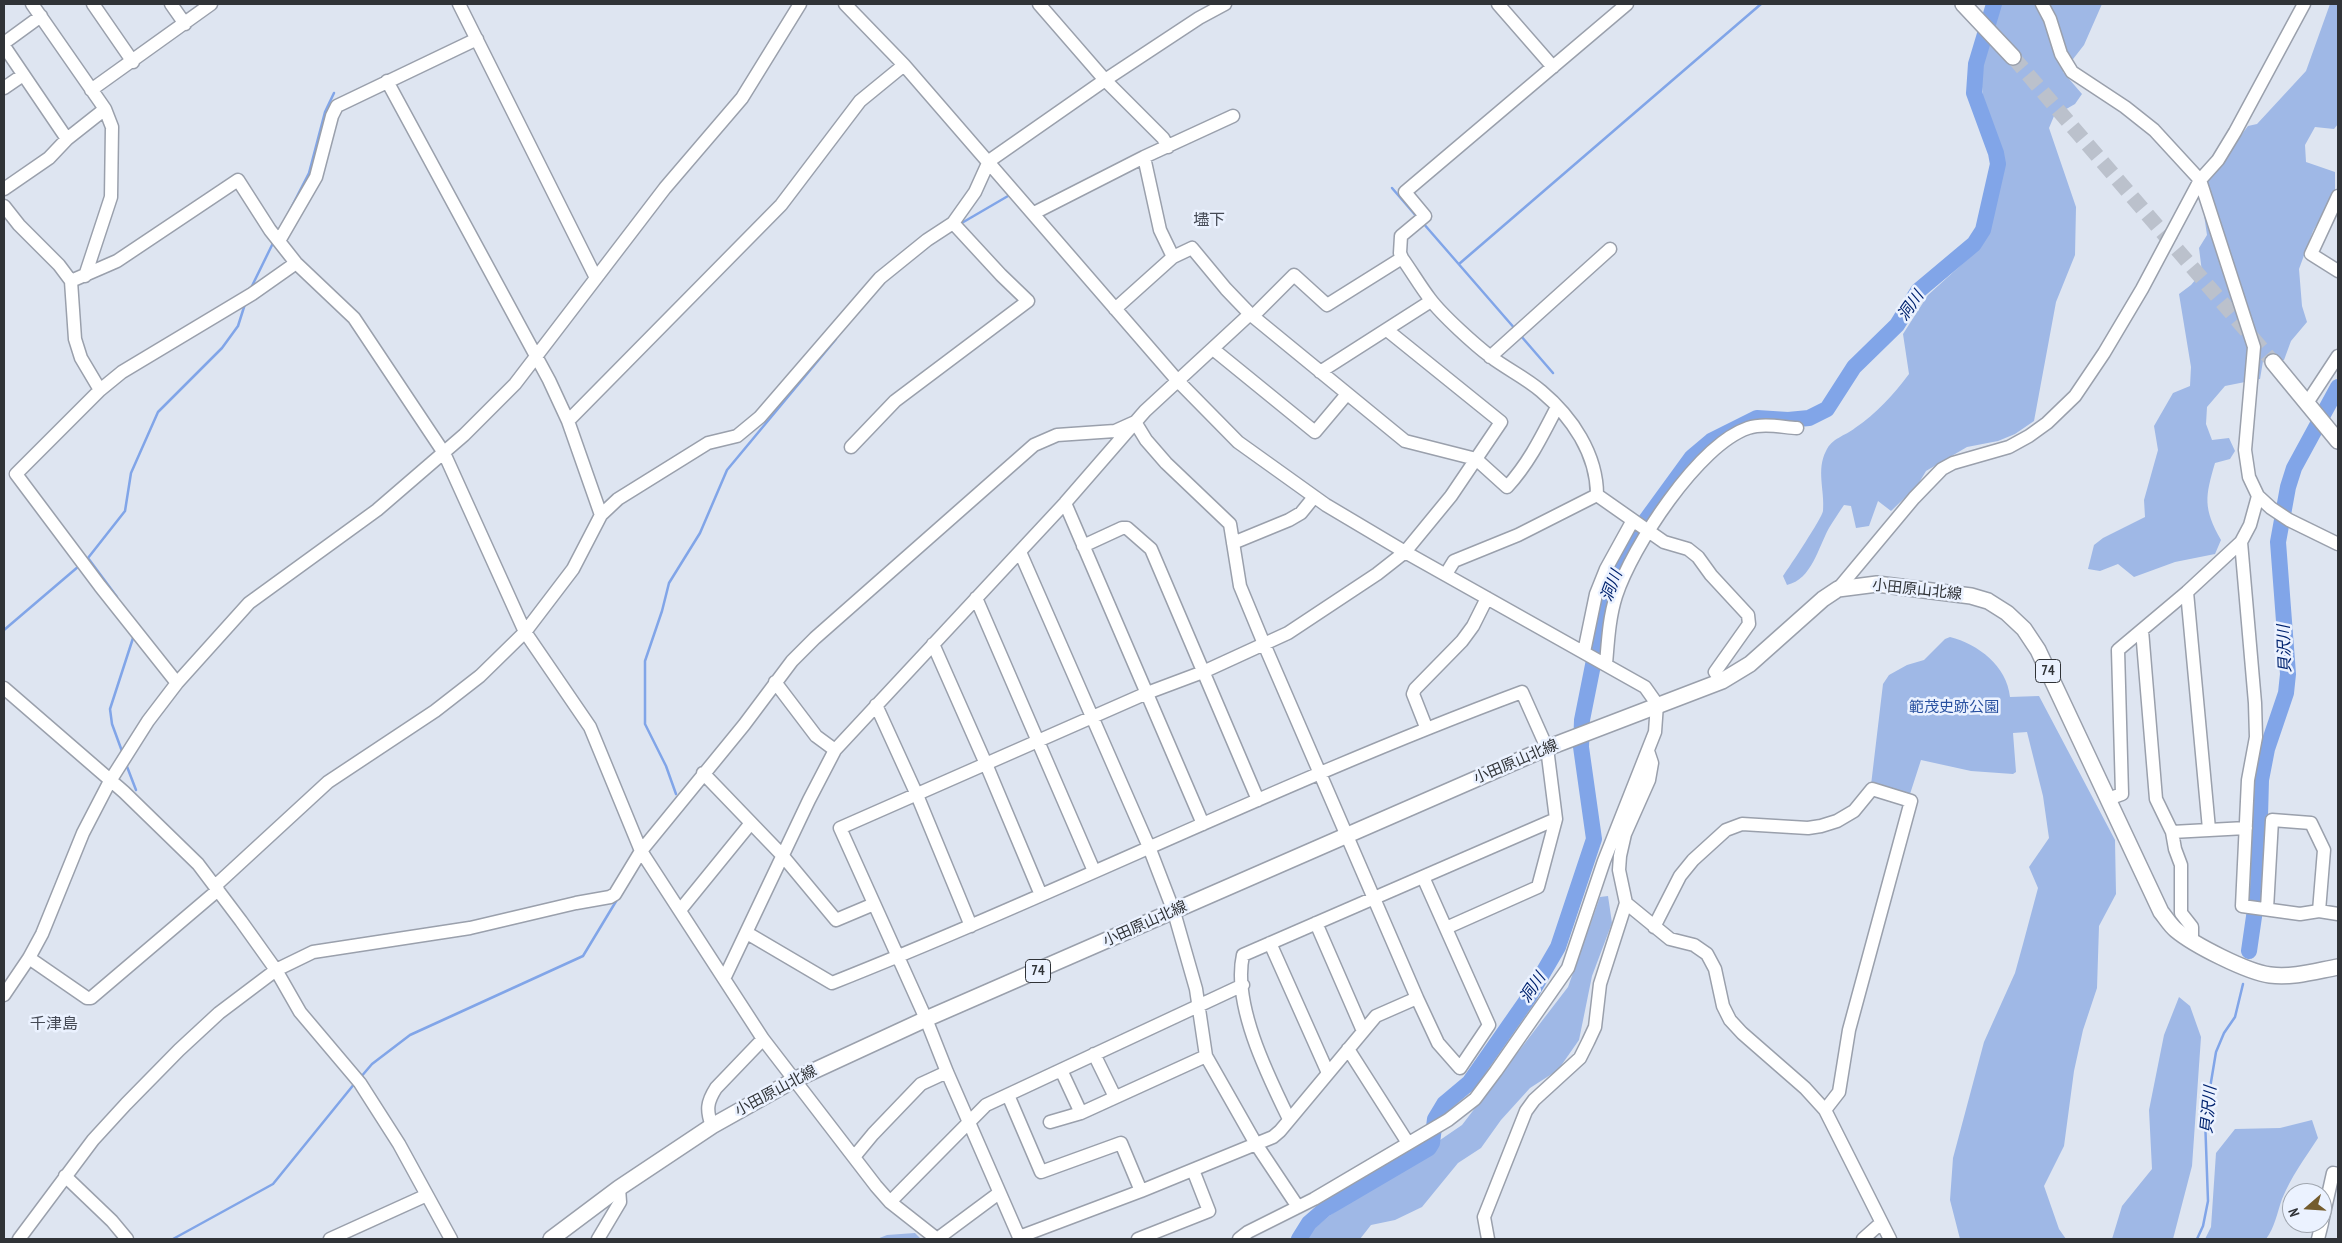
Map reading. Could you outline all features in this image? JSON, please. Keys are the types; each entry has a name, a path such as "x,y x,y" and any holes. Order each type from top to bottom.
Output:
{"main road":[{"path":"1963,4 2013,57"},
{"path":"2273,362 2334,435"},
{"name":"小田原山北線","path":"551,1239 619,1188 712,1126 794,1080 926,1019 1549,748 1657,704 1722,681 1750,664 1823,599 1838,589 1877,584 1971,596 1988,602 2007,613 2024,629 2038,650 2161,912 2175,929 2192,941 2252,971 2269,975 2298,975 2338,967"}],"street":[{"path":"32,4 105,109 112,127 111,197 84,276"},
{"path":"93,4 133,62"},
{"path":"171,4 185,24"},
{"path":"91,90 133,62 211,4"},
{"path":"459,4 596,278"},
{"path":"4,995 29,958 42,934 83,833 110,781 148,721 177,682 248,603 366,520 444,453 495,405 536,358 665,188 742,98 800,4"},
{"path":"845,4 904,64 1177,380 1238,442 1314,497 1405,552 1645,687 1657,704 1657,720 1648,751 1620,816 1568,968 1475,1099 1448,1120 1245,1237"},
{"path":"1039,4 1105,80 1163,138 1168,147"},
{"path":"29,958 87,998 92,998 216,888 328,782 435,711 480,676 526,632 573,569 601,515 618,499 708,443 737,436 760,417 880,278 927,240 956,226 989,162 1105,80 1200,18 1226,4"},
{"path":"1498,4 1553,67"},
{"path":"1597,495 1595,468 1582,438 1557,407 1541,391 1490,357 1431,301 1402,258 1400,253 1401,236 1425,216 1405,192 1627,4"},
{"path":"2042,4 2050,19 2061,54 2072,72 2125,107 2154,130 2200,180 2254,347 2245,450 2249,477 2258,496 2271,508 2289,520 2338,544"},
{"path":"1838,589 1914,498 1942,469 1968,458 2009,447 2047,423 2075,396 2137,297 2200,180 2218,160 2304,4"},
{"path":"41,16 4,45 67,139"},
{"path":"279,241 316,177 334,110 342,103 477,39"},
{"path":"568,421 780,205 860,101 904,64"},
{"path":"4,88 23,75"},
{"path":"387,81 437,170 568,421 601,515"},
{"path":"4,189 48,158 67,139 105,109"},
{"path":"1034,214 1144,157 1233,116"},
{"path":"1144,157 1160,230 1173,257"},
{"path":"71,281 117,261 238,180 296,263 354,318 444,453 526,632 590,727 640,851 681,909 763,1039 890,1202 937,1239 1000,1193"},
{"path":"2338,196 2311,254 2338,271"},
{"path":"4,206 19,225 60,265 71,281 75,339 81,358 100,390"},
{"path":"851,447 895,401 1028,300 1001,275 956,226"},
{"path":"1115,309 1173,257 1192,248 1226,289 1252,315 1406,441 1476,458 1507,487 1522,470 1536,449 1557,407"},
{"path":"1490,357 1610,249"},
{"path":"724,979 782,855 836,750 1065,504 1135,422 1177,380 1252,315 1294,275 1327,305 1402,258"},
{"path":"177,682 100,586 16,474 100,390 140,360 218,315 296,263"},
{"path":"1320,372 1431,301"},
{"path":"1387,330 1501,422 1451,496 1405,552 1377,574 1288,633 1204,672 1093,716 840,828 926,1019 947,1072 1020,1238 1273,1137 1376,1016 1417,998"},
{"path":"1213,349 1315,432 1347,394"},
{"path":"2307,403 2338,356"},
{"path":"1135,422 1146,440 1166,463 1230,524 1240,586 1264,644 1417,998 1438,1043 1460,1068 1489,1025 1423,876"},
{"path":"19,1239 93,1140 179,1050 219,1013 276,970 313,952 470,928 610,897 615,894 640,851 792,661 815,638 1034,445 1056,435 1115,431 1135,422"},
{"path":"1605,664 1609,624 1616,595 1649,531 1686,478 1711,451 1740,431 1763,426 1797,428"},
{"path":"1597,495 1664,542 1688,549 1698,557 1748,615 1749,624 1715,672 1722,681"},
{"path":"1446,574 1454,561 1518,535 1597,495"},
{"path":"2108,799 2122,794 2116,654 2118,650 2188,592 2241,542 2250,525 2258,496"},
{"path":"1233,543 1289,520 1301,513 1314,497"},
{"path":"1065,504 1203,824"},
{"path":"1584,652 1596,594 1606,569 1633,520"},
{"path":"1083,546 1122,528 1127,528 1151,550 1258,800"},
{"path":"2241,542 2256,720 2256,736 2248,780 2242,906 2300,914 2319,911 2338,914"},
{"path":"1020,552 1093,716 1149,847 1174,912 1196,989 1197,1007 1206,1056 1256,1144 1298,1207"},
{"path":"2188,592 2209,829"},
{"path":"976,598 1040,741 1094,871"},
{"path":"1426,727 1414,694 1415,688 1462,641 1473,626 1487,598"},
{"path":"2142,630 2156,799 2172,832 2182,870 2181,913 2192,927 2192,941"},
{"path":"933,644 1041,895"},
{"path":"775,682 816,736 836,750"},
{"path":"4,688 159,825 198,864 276,970 300,1012 357,1078 399,1144 451,1239"},
{"path":"747,933 832,984 971,926 1426,727 1522,692 1549,748 1556,818 1538,887 1446,928"},
{"path":"876,705 917,795 971,926"},
{"path":"1488,1239 1484,1217 1526,1110 1534,1100 1580,1058 1595,1027 1600,984 1626,903 1619,870 1620,856 1625,834 1649,780 1652,762 1648,751"},
{"path":"703,774 782,855 836,920 874,904"},
{"path":"1654,927 1680,876 1693,860 1726,830 1742,824 1808,828 1821,826 1837,821 1854,811 1872,788 1911,801 1849,1030 1839,1092 1825,1110"},
{"path":"1290,1119 1246,1020 1241,964 1243,955 1556,818"},
{"path":"2267,909 2272,820 2310,823 2324,846 2319,911"},
{"path":"681,909 751,823"},
{"path":"2172,832 2246,828"},
{"path":"1626,903 1670,939 1694,945 1707,954 1715,969 1723,1006 1730,1020 1742,1033 1805,1088 1825,1110 1890,1239"},
{"path":"1316,923 1363,1031"},
{"path":"1270,943 1328,1073"},
{"path":"890,1202 986,1105 1243,985"},
{"path":"712,1126 707,1104 711,1096 716,1088 763,1039"},
{"path":"1348,1049 1408,1143"},
{"path":"1094,1054 1115,1097"},
{"path":"1050,1122 1081,1113 1206,1056"},
{"path":"1061,1070 1081,1113"},
{"path":"854,1157 921,1084 947,1072"},
{"path":"1008,1095 1041,1172 1121,1143 1141,1191"},
{"path":"1138,1239 1209,1211 1193,1170"},
{"path":"2331,1183 2333,1173 2338,1174"},
{"path":"65,1176 112,1221 127,1239"},
{"path":"598,1239 620,1202 619,1188"},
{"path":"330,1239 427,1194"},
{"path":"1863,1239 1881,1223"}],"green space":[{"path":"2001,4 2102,4 2084,45 2063,72 2082,94 2075,104 2054,116 2049,128 2076,207 2075,255 2056,302 2034,421 2015,434 1998,441 1967,447 1926,471 1917,486 1891,511 1878,501 1869,526 1856,528 1851,506 1844,505 1829,528 1808,570 1796,582 1787,585 1783,576 1812,532 1823,511 1821,473 1826,451 1835,440 1855,428 1877,410 1909,374 1903,334 1928,295 1970,257 1985,240 1992,223 2003,158 1983,103 1981,70"},
{"path":"2330,4 2338,4 2338,124 2334,129 2315,127 2305,145 2306,162 2335,172 2335,193 2313,231 2299,269 2302,306 2307,322 2291,341 2284,360 2263,361 2260,379 2225,386 2207,407 2206,424 2212,440 2229,438 2235,451 2230,459 2215,463 2209,485 2209,511 2221,540 2215,554 2175,562 2134,577 2118,564 2100,571 2088,569 2094,545 2103,538 2145,517 2144,500 2158,450 2154,426 2173,393 2190,386 2191,367 2179,294 2191,285 2202,272 2199,248 2207,235 2200,188 2248,126 2257,124 2306,71"},
{"name":"範茂史跡公園","path":"1950,637 1971,645 1997,666 2008,686 2010,697 2039,696 2115,840 2116,894 2099,926 2097,988 2083,1030 2074,1071 2064,1146 2044,1186 2059,1229 2066,1239 1960,1239 1950,1200 1953,1158 1984,1042 2015,973 2038,888 2029,867 2049,838 2043,796 2027,732 2013,733 2016,772 2013,774 1971,771 1921,760 1910,794 1906,796 1871,785 1883,684 1889,675 1907,665 1924,660 1945,639"},
{"path":"1608,896 1612,923 1592,976 1579,1040 1558,1070 1530,1088 1501,1120 1481,1148 1458,1163 1422,1207 1395,1220 1371,1225 1360,1239 1301,1239 1329,1216 1462,1125 1568,987 1600,897"},
{"path":"2179,997 2190,1006 2201,1037 2192,1166 2173,1239 2112,1239 2122,1206 2152,1169 2149,1110 2164,1035"},
{"path":"2312,1120 2318,1138 2290,1183 2282,1183 2282,1199 2274,1225 2266,1239 2205,1239 2211,1227 2216,1153 2235,1129 2280,1128"},
{"path":"915,1233 921,1239 877,1239 887,1235"}],"waterway":[{"path":"1459,264 1761,4"},
{"name":"洞川","path":"1299,1239 1309,1223 1325,1209 1429,1148 1432,1143 1435,1119 1444,1104 1469,1083 1529,997 1558,947 1594,839 1581,747 1582,720 1607,595 1633,538 1692,457 1711,441 1757,418 1788,420 1809,418 1827,409 1854,367 1897,325 1918,291 1974,244 1983,230 1998,164 1996,153 1974,93 1976,64 1994,4"},
{"path":"288,214 309,173 325,112 334,93"},
{"path":"1392,188 1417,217"},
{"path":"960,224 1008,196"},
{"path":"1423,223 1516,330"},
{"path":"250,290 274,241"},
{"path":"117,597 88,558 125,511 131,473 158,412 222,348 238,326 245,304"},
{"path":"1521,336 1553,373"},
{"path":"676,794 666,766 645,724 645,661 662,611 669,583 700,533 727,470 836,339"},
{"name":"貝沢川","path":"2249,951 2258,889 2261,780 2267,749 2286,693 2288,674 2278,542 2288,487 2294,468 2338,387"},
{"path":"4,630 79,566"},
{"path":"123,754 112,724 110,709 134,635"},
{"path":"126,764 136,790"},
{"path":"360,1078 372,1064 410,1035 583,956 618,898"},
{"name":"貝沢川","path":"2197,1239 2203,1226 2208,1201 2205,1118 2216,1052 2224,1033 2235,1017 2243,984"},
{"path":"173,1239 273,1184 355,1083"}],"tunnel":[{"path":"2013,57 2273,362"}],"district":[{"name":"壗下","path":"1209,220"},
{"name":"千津島","path":"54,1024"}]}
